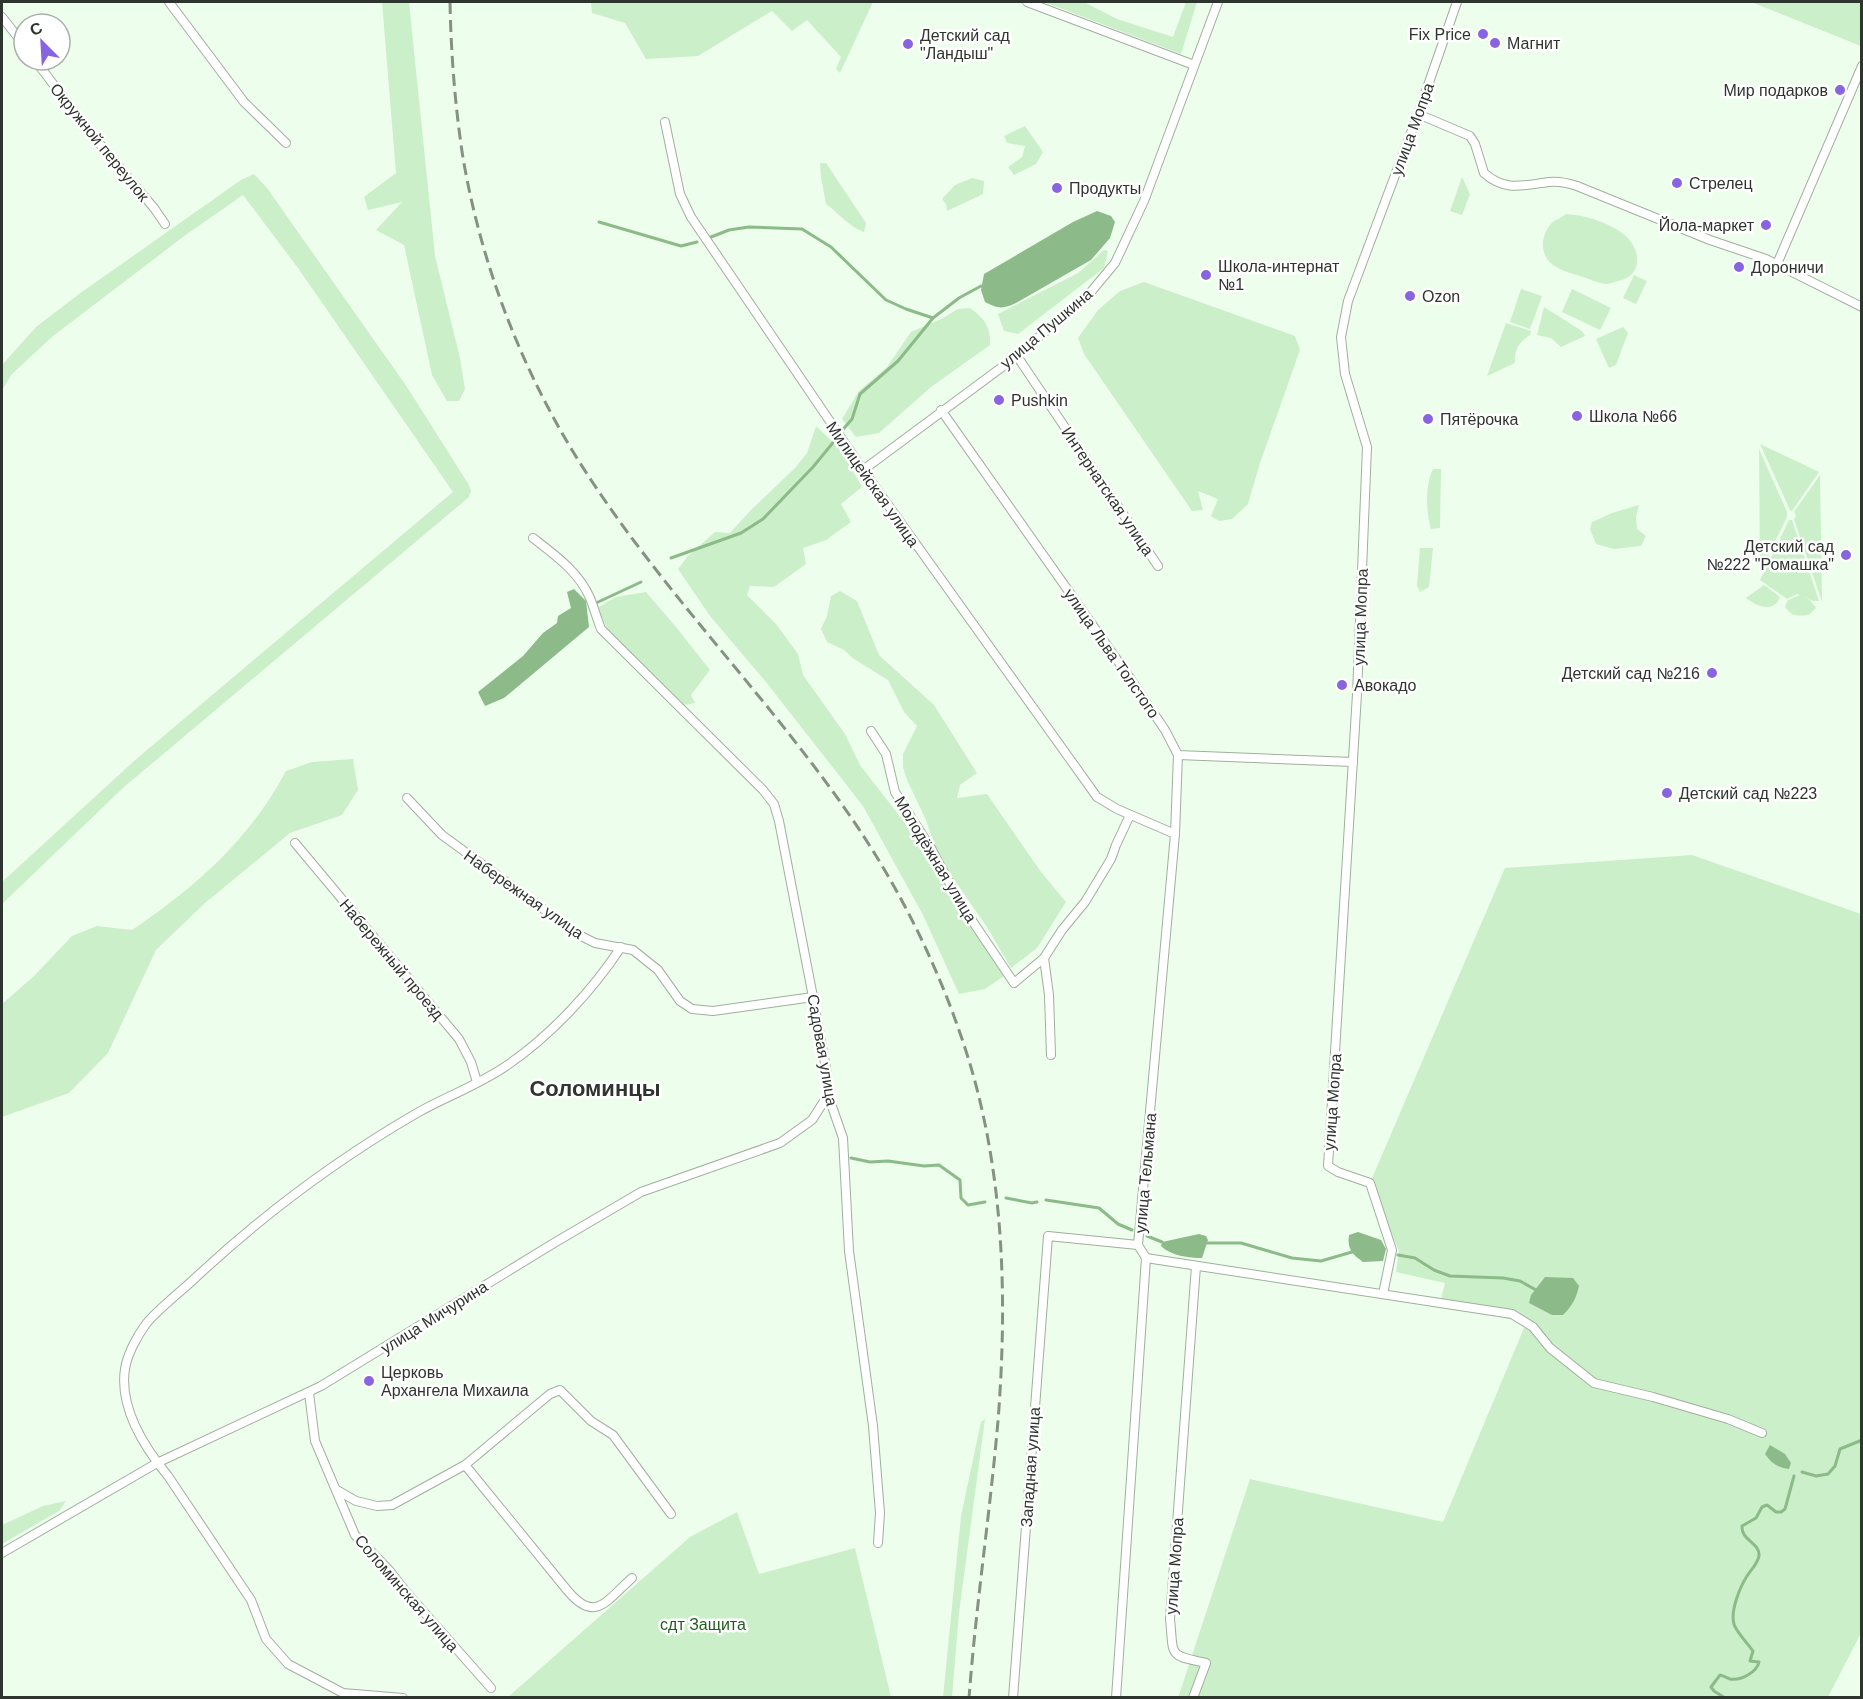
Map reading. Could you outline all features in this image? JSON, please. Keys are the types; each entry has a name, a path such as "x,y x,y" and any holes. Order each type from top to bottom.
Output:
{"street":[{"path":"169,2 244,102 286,143"},
{"path":"1027,2 1194,65"},
{"name":"улица Пушкина","path":"863,470 1017,356 1090,293 1115,263 1144,201 1218,2"},
{"name":"улица Мопра","path":"1383,1294 1392,1250 1370,1183 1338,1172 1328,1166 1358,694 1367,447 1345,374 1341,338 1348,301 1457,2"},
{"path":"2,17 12,30"},
{"path":"1777,264 1862,66"},
{"name":"Окружной переулок","path":"44,72 87,129 165,224"},
{"path":"1418,114 1470,136 1475,144 1483,171 1502,184 1520,187 1556,182 1577,186 1725,246 1748,252 1777,264 1862,307"},
{"name":"Милицейская улица","path":"665,122 680,194 689,214 863,470 1097,797 1130,815 1175,834"},
{"name":"Интернатская улица","path":"1017,356 1158,566"},
{"name":"улица Льва Толстого","path":"942,410 1146,702 1178,755"},
{"name":"Садовая улица","path":"533,538 565,562 590,599 601,629 763,790 774,804 813,997 827,1074 828,1095 843,1138 849,1251 873,1426 880,1513 878,1543"},
{"name":"Молодёжная улица","path":"871,730 886,754 895,792 932,850 959,901 1014,983 1044,958"},
{"path":"1178,755 1353,762"},
{"name":"улица Тельмана","path":"1116,1698 1146,1258 1138,1245 1175,834 1178,755"},
{"name":"Набережная улица","path":"407,798 442,835 579,935 594,943 633,950 658,970 680,1001 692,1009 713,1011 813,997"},
{"path":"1051,1055 1049,996 1044,958 1062,930 1085,902 1111,859 1130,815"},
{"name":"Набережный проезд","path":"295,843 459,1039 471,1062 477,1082"},
{"path":"403,1698 343,1693 288,1664 266,1639 251,1600 135,1428 125,1394 125,1369 131,1351 146,1324 216,1258 293,1196 356,1150 419,1112 508,1065 556,1025 608,966 621,947"},
{"name":"улица Мичурина","path":"2,1553 157,1463 309,1393 641,1192 780,1143 812,1120 828,1095"},
{"name":"Западная улица","path":"1012,1698 1048,1236 1138,1245"},
{"path":"1146,1258 1512,1314 1533,1327 1550,1348 1594,1383 1728,1419 1762,1433"},
{"name":"улица Мопра","path":"1193,1698 1206,1663 1179,1657 1174,1652 1170,1619 1196,1266"},
{"path":"337,1490 356,1501 377,1506 392,1505 465,1466 550,1394 560,1390 591,1421 613,1435 671,1514"},
{"name":"Соломинская улица","path":"309,1393 315,1441 355,1535 389,1570 491,1688"},
{"path":"465,1466 567,1590 582,1605 588,1608 599,1607 632,1578"}],"green space":[{"path":"382,2 409,2 435,256 460,358 465,389 459,401 447,401 432,375 404,245 376,230 402,202 368,210 364,197 396,173"},
{"path":"591,2 873,2 840,73 836,69 841,57 807,20 792,31 772,11 698,56 646,59 625,23 592,13"},
{"path":"1044,2 1084,2 1117,19 1173,37 1186,2 1197,2 1181,54"},
{"path":"1751,2 1861,2 1861,46"},
{"path":"1025,126 1043,152 1036,164 1014,175 1008,167 1022,157 1025,146 1007,143 1004,136"},
{"path":"820,163 826,163 866,223 864,232 849,224 826,204"},
{"path":"254,174 267,188 407,387 469,485 471,491 469,497 124,787 2,904 2,882 134,761 453,492 298,268 243,195 187,234 53,336 12,374 2,390 2,365 36,327 241,180"},
{"path":"1462,177 1470,194 1462,215 1450,211"},
{"path":"972,178 984,181 983,194 947,211 942,199 955,185"},
{"path":"1566,214 1603,222 1622,233 1633,245 1636,253 1636,267 1633,273 1627,278 1605,284 1553,265 1543,249 1544,237 1554,221"},
{"path":"1104,250 1108,251 1104,268 1018,334 1004,331 998,314 1078,273"},
{"path":"1634,275 1647,281 1636,304 1623,298"},
{"path":"1144,282 1295,336 1300,350 1248,504 1232,519 1219,521 1211,516 1218,499 1198,491 1203,510 1192,511 1084,354 1078,338 1098,310 1120,291"},
{"path":"1521,289 1542,296 1530,329 1510,322"},
{"path":"1572,289 1611,308 1600,330 1562,312"},
{"path":"1544,307 1582,331 1585,336 1561,347 1551,338 1537,335"},
{"path":"970,308 986,324 990,345 931,387 879,433 856,437 842,419 859,391 887,367 911,332 958,309"},
{"path":"1506,323 1531,331 1530,335 1518,347 1515,363 1487,376"},
{"path":"1623,327 1628,333 1616,365 1609,368 1596,339"},
{"path":"816,426 841,450 862,487 841,504 851,522 826,540 803,548 806,564 774,587 750,586 747,595 776,624 798,654 803,675 845,734 860,765 915,836 1004,976 985,989 959,994 923,915 863,806 766,682 710,616 678,569 688,556 715,532 730,533 796,467 807,453"},
{"path":"1760,444 1819,472 1792,511 1790,510"},
{"path":"1759,449 1787,512 1787,517 1760,573"},
{"path":"1433,469 1441,469 1440,528 1431,529 1427,499"},
{"path":"1820,475 1822,602 1794,519 1796,516 1794,512"},
{"path":"1639,505 1636,517 1637,529 1646,536 1641,546 1614,549 1596,544 1590,529 1592,522"},
{"path":"1789,520 1792,520 1819,601 1813,601 1801,595 1810,600 1816,608 1809,615 1790,613 1785,607 1788,600 1800,595 1797,594 1787,599 1760,580"},
{"path":"1420,548 1433,548 1429,587 1420,592 1417,586"},
{"path":"1764,585 1780,597 1774,605 1769,607 1760,606 1746,598"},
{"path":"840,591 857,601 879,655 934,705 977,773 960,785 957,798 987,794 1041,872 1066,902 1037,948 1011,968 987,927 939,858 926,820 907,780 903,767 903,754 917,726 904,712 888,680 854,659 844,650 827,642 821,629 827,616 831,596"},
{"path":"646,592 710,670 691,695 695,703 684,705 607,628 597,608 616,597"},
{"path":"353,759 358,790 342,815 290,833 205,903 156,950 108,1053 69,1093 2,1117 2,1004 34,976 72,936 97,926 132,930 178,897 219,860 256,819 286,771 312,762"},
{"path":"1692,855 1861,914 1862,1631 1828,1697 1178,1698 1250,1479 1443,1522 1526,1323 1440,1303 1445,1283 1396,1272 1399,1251 1370,1183 1505,868"},
{"path":"985,1419 959,1613 952,1697 943,1697 961,1516 981,1422"},
{"path":"66,1501 59,1511 2,1544 2,1525 43,1506"},
{"name":"сдт Защита","path":"737,1512 759,1574 855,1548 891,1697 508,1697 690,1537"}],"shaded area":[{"path":"1097,211 1111,216 1115,222 1110,238 1091,260 1011,305 1001,307 985,302 981,290 984,274 1073,222"},
{"path":"574,589 586,601 589,627 504,698 485,706 478,692 523,656 543,633 557,623 558,616 571,608 567,592"},
{"path":"1358,1232 1381,1240 1386,1249 1383,1261 1363,1262 1353,1254 1349,1244 1349,1235"},
{"path":"1199,1234 1206,1236 1208,1240 1202,1258 1175,1254 1161,1246 1162,1242"},
{"path":"1545,1277 1573,1278 1579,1286 1573,1302 1563,1315 1552,1315 1529,1303 1531,1295"},
{"path":"1770,1445 1785,1454 1791,1463 1789,1469 1778,1466 1767,1457 1765,1454"}],"waterway":[{"path":"599,222 681,246 697,242"},
{"path":"711,237 729,230 749,227 802,229 831,247 886,300 933,318"},
{"path":"840,433 852,419 860,394 898,361 933,318 959,298 981,286"},
{"path":"671,558 741,533 763,519 813,467 836,439"},
{"path":"596,603 641,582"},
{"path":"851,1158 870,1162 939,1165 960,1180 961,1198 968,1205 985,1202"},
{"path":"1006,1198 1037,1202"},
{"path":"1046,1200 1099,1208 1118,1224 1132,1230"},
{"path":"1147,1236 1162,1242"},
{"path":"1207,1243 1241,1243 1292,1258 1321,1261 1352,1252"},
{"path":"1398,1255 1415,1258 1434,1270 1450,1276 1503,1278 1520,1281 1536,1290"},
{"path":"1802,1472 1816,1476 1828,1474 1835,1466 1840,1449 1862,1440"},
{"path":"1725,1698 1711,1687 1720,1675 1730,1679 1743,1677 1752,1672 1759,1662 1750,1661 1753,1651 1737,1630 1733,1619 1739,1593 1759,1556 1757,1548 1744,1535 1742,1526 1756,1518 1762,1507 1767,1505 1776,1512 1785,1509 1794,1476"}],"railway":[{"path":"450,2 452,60 458,119 472,201 483,244 511,328 548,408 593,483 623,526 818,771 866,839 898,893 926,949 961,1036 986,1130 994,1178 1002,1275 998,1421 969,1698"}],"place":[{"name":"Fix Price","path":"1483,34"},
{"name":"Магнит","path":"1495,43"},
{"name":"Детский сад \"Ландыш\"","path":"908,44"},
{"name":"Мир подарков","path":"1840,90"},
{"name":"Стрелец","path":"1677,183"},
{"name":"Продукты","path":"1057,188"},
{"name":"Йола-маркет","path":"1766,225"},
{"name":"Дороничи","path":"1739,267"},
{"name":"Школа-интернат №1","path":"1206,275"},
{"name":"Ozon","path":"1410,296"},
{"name":"Pushkin","path":"999,400"},
{"name":"Школа №66","path":"1577,416"},
{"name":"Пятёрочка","path":"1428,419"},
{"name":"Детский сад №222 \"Ромашка\"","path":"1846,555"},
{"name":"Детский сад №216","path":"1712,673"},
{"name":"Авокадо","path":"1342,685"},
{"name":"Детский сад №223","path":"1667,793"},
{"name":"Церковь Архангела Михаила","path":"369,1381"}],"district":[{"name":"Соломинцы","path":"595,1088"}]}
